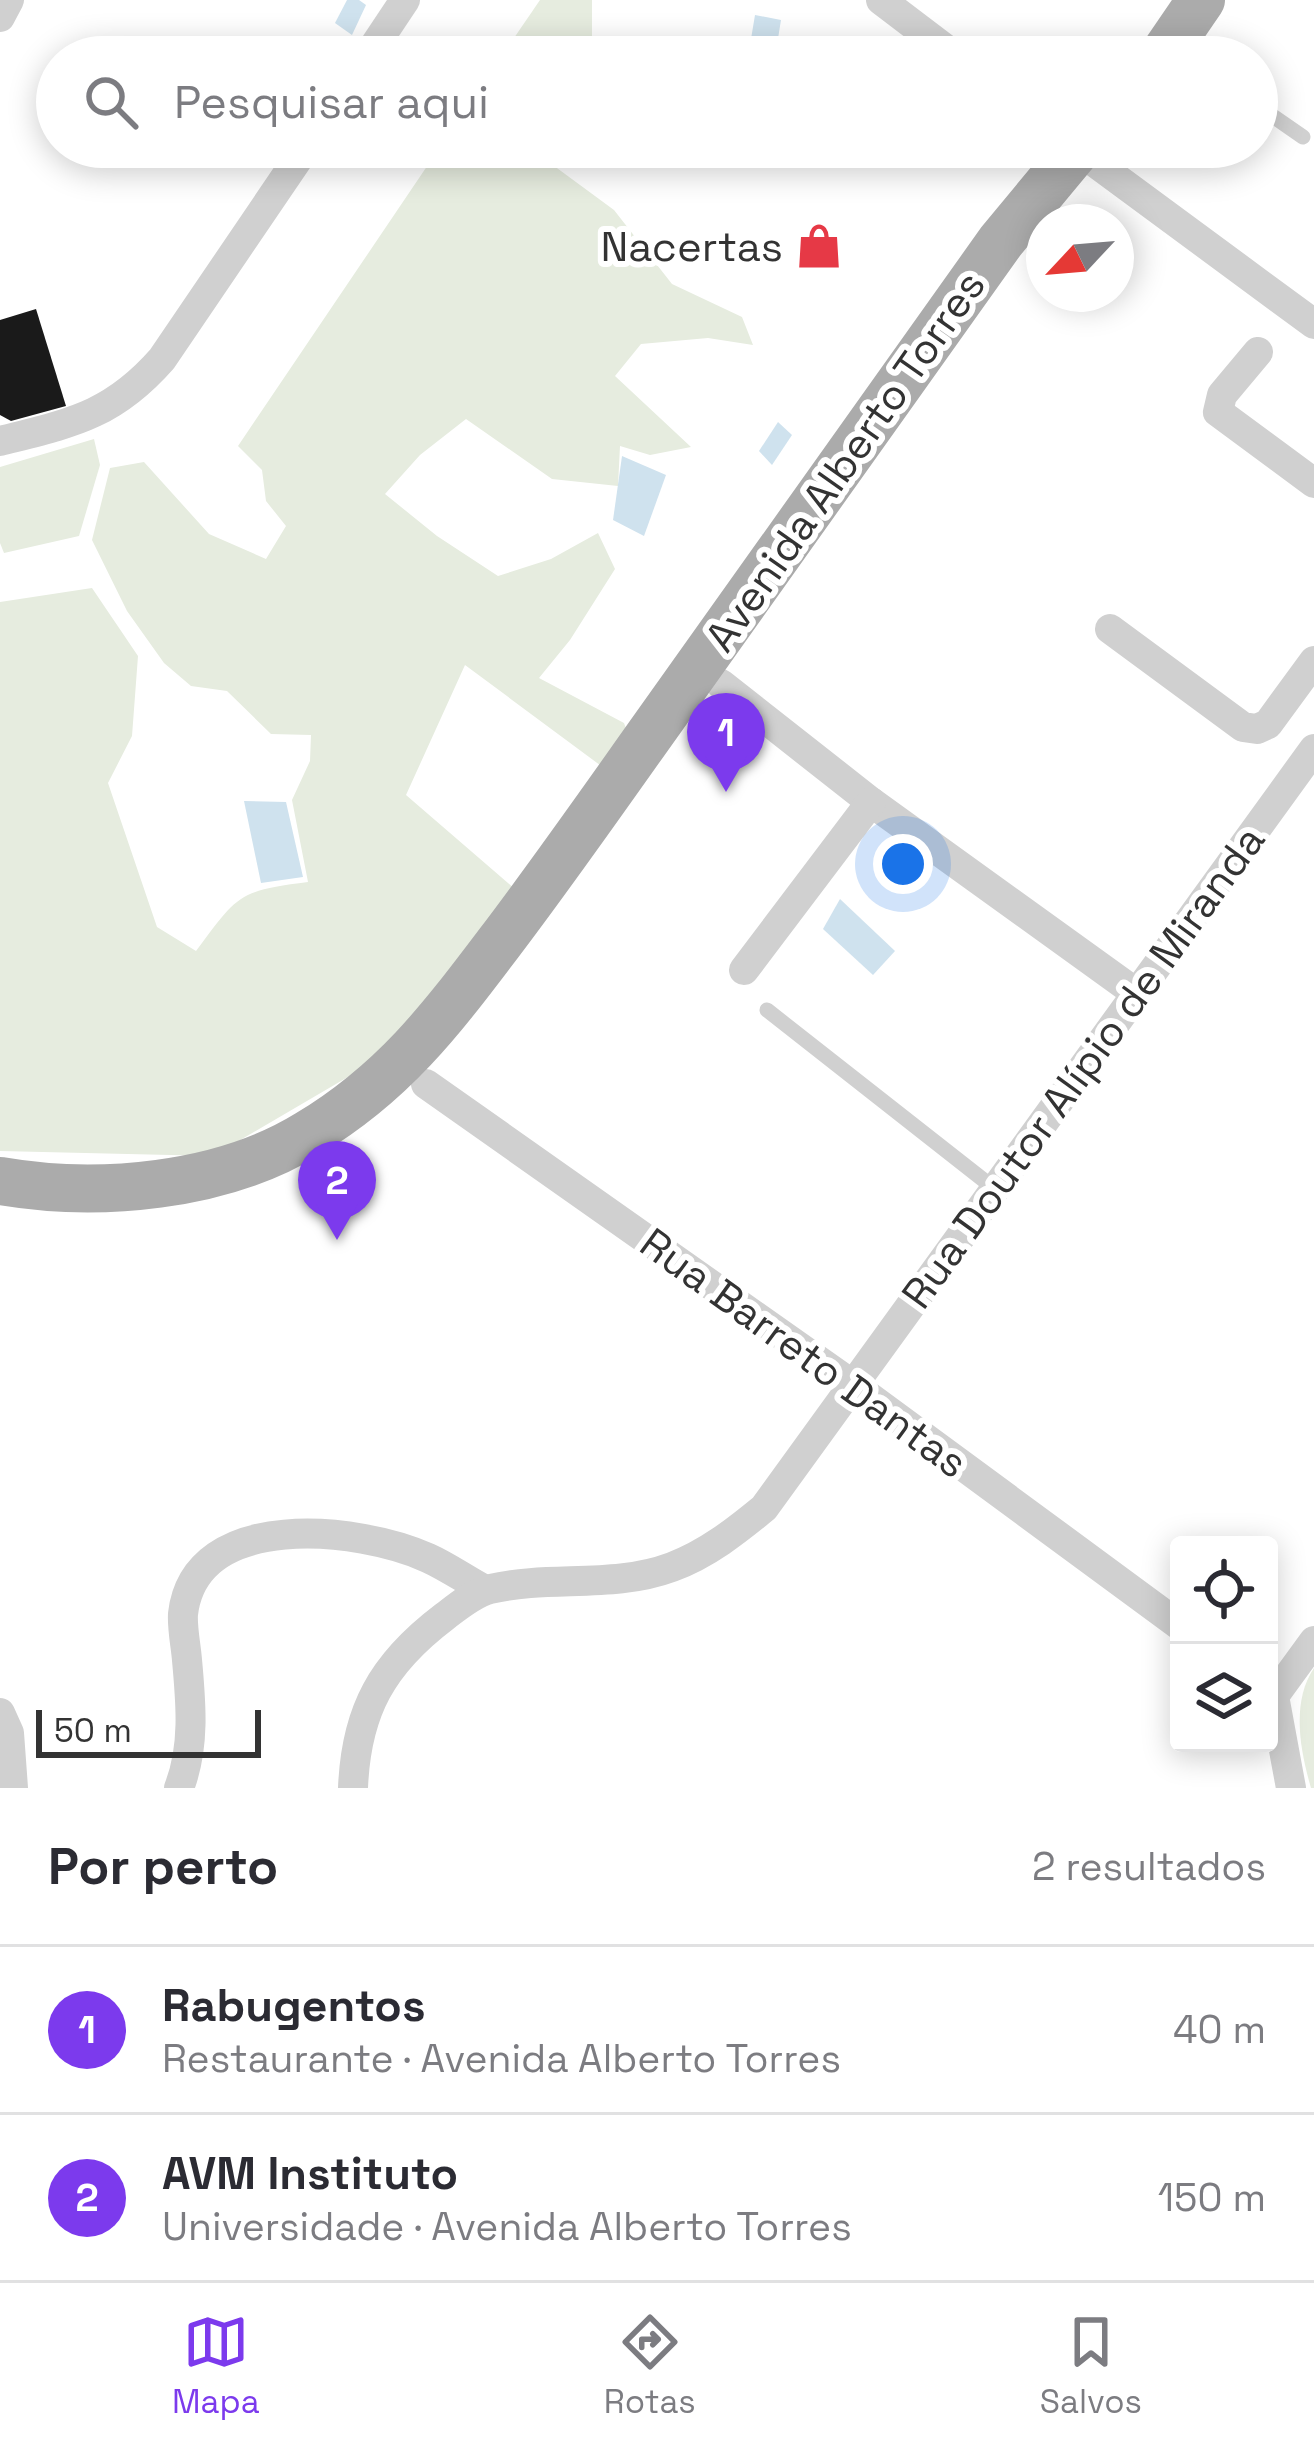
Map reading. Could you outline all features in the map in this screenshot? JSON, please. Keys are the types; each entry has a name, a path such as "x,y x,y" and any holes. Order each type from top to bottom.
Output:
{"main road":[{"path":"1183,36 1201,0"},
{"name":"Avenida Alberto Torres","path":"0,1181 28,1186 162,1185 232,1167 306,1136 393,1073 534,897 1001,242 1072,168"},
{"path":"1065,204 1081,168"},
{"name":"Avenida Alberto Torres","path":"0,1214 127,1218 234,1201 335,1154 388,1118 426,1084 1026,264"}],"street":[{"path":"0,17 9,0"},
{"path":"381,36 405,0"},
{"path":"880,0 928,36"},
{"path":"0,441 98,412 135,390 162,358 292,168"},
{"path":"1110,168 1314,324"},
{"path":"1258,352 1222,395 1218,412 1314,483"},
{"path":"1110,629 1244,728 1268,724 1314,661"},
{"path":"721,684 871,802 1136,993"},
{"name":"Rua Doutor Alípio de Miranda","path":"485,1590 610,1582 672,1568 720,1543 764,1508 1314,749"},
{"path":"744,970 871,802"},
{"name":"Rua Barreto Dantas","path":"426,1084 853,1385 1170,1618"},
{"path":"179,1788 190,1759 183,1614 195,1576 223,1551 251,1538 272,1536 351,1538 428,1557 485,1590 428,1629 382,1677 355,1744 353,1788"},
{"path":"1278,1686 1314,1641"},
{"path":"0,1713 9,1733 14,1788"},
{"path":"1278,1722 1292,1788"}],"lane":[{"path":"1278,120 1303,137"},
{"path":"766,1010 995,1189"}],"shaded area":[{"path":"540,0 592,0 592,36 515,36"},
{"path":"426,168 557,168 614,210 672,284 742,317 753,345 708,338 641,344 615,376 691,447 650,455 620,446 618,486 552,479 466,419 420,455 385,494 498,576 551,559 598,533 615,569 570,640 539,678 624,723 628,734 612,774 465,665 406,795 515,889 394,1050 213,1156 0,1151 0,602 92,588 138,656 132,736 108,783 157,927 196,951 241,899 308,882 292,800 310,761 311,735 271,734 227,691 191,686 164,663 127,611 92,540 110,468 144,462 209,534 266,559 286,526 266,501 262,470 238,446"},
{"path":"94,439 100,465 79,536 4,553 0,467"},
{"path":"1314,1668 1314,1788 1311,1788 1300,1711"}],"water":[{"path":"347,0 366,5 352,35 335,23"},
{"path":"755,15 781,20 778,36 752,36"},
{"path":"778,422 792,435 772,465 759,451"},
{"path":"622,456 666,475 644,536 613,520"},
{"path":"244,801 286,802 303,877 261,883"},
{"path":"840,899 895,951 873,975 823,929"}],"building":[{"path":"36,309 66,406 11,421 0,415 0,320"}],"place":[{"name":"Nacertas","path":"819,246"},
{"name":"Rabugentos","path":"726,792"},
{"name":"AVM Instituto","path":"337,1240"}]}
